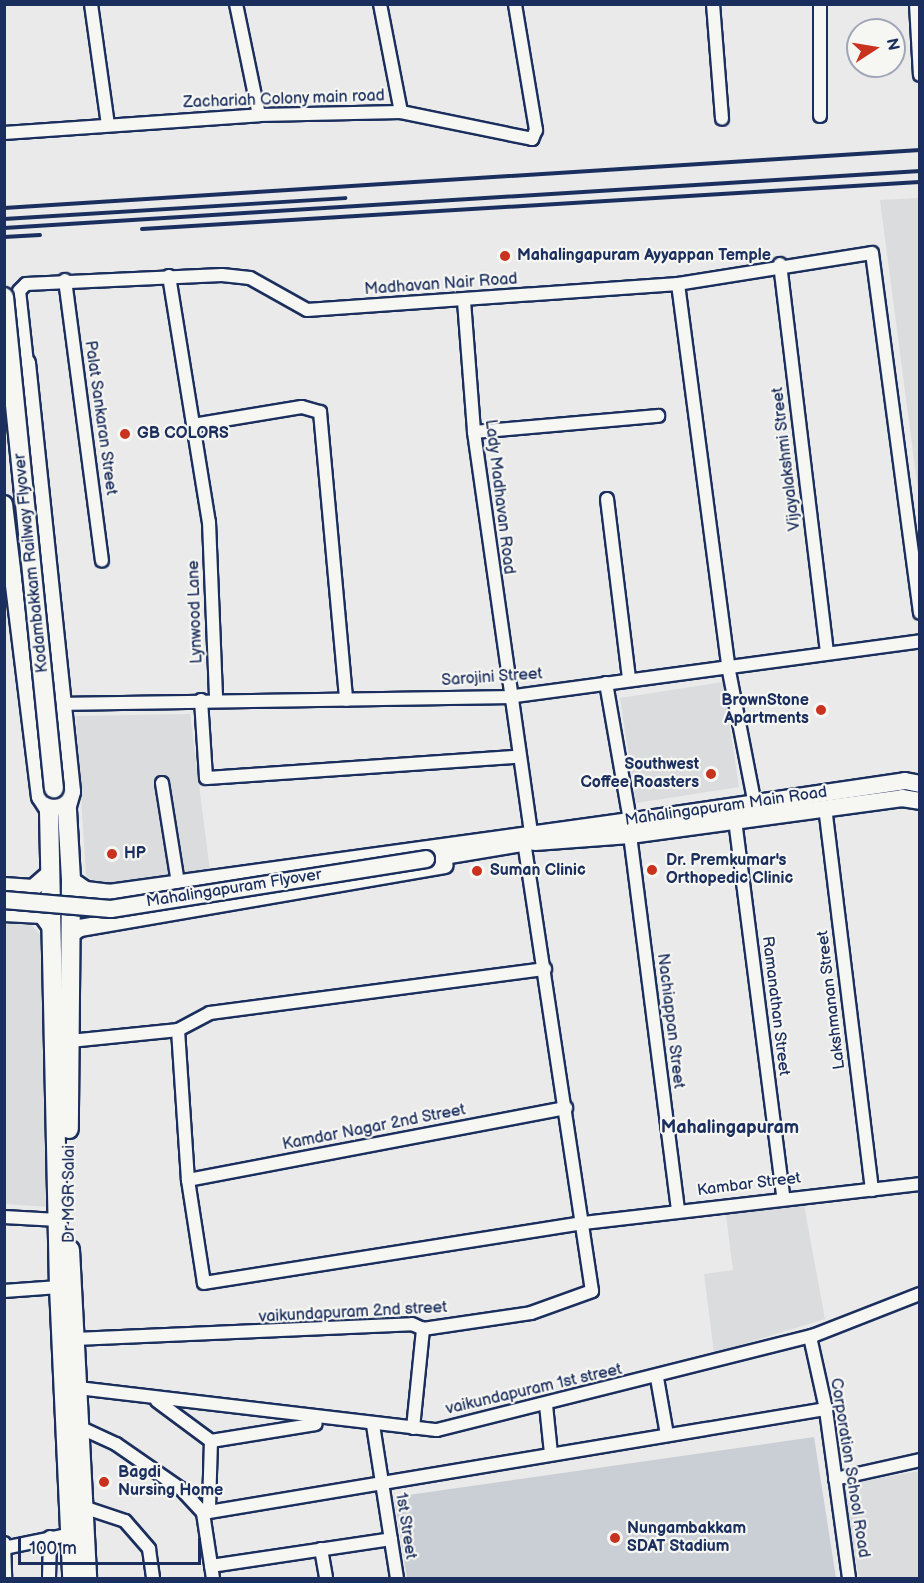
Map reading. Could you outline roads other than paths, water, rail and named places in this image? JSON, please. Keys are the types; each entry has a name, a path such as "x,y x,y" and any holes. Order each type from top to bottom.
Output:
{"main road":[{"name":"Kodambakkam Railway Flyover","path":"4,297 56,800"},
{"path":"4,366 27,363 72,792 56,800 40,797 11,602 4,502 40,495"},
{"path":"4,433 34,429"},
{"name":"Mahalingapuram Main Road","path":"464,852 530,839 630,828 920,784"},
{"name":"Dr MGR Salai","path":"56,800 50,873 58,1287 78,1533 87,1578"},
{"name":"Dr MGR Salai","path":"56,800 71,880 70,1041 75,1339 83,1507 72,1578"},
{"name":"Mahalingapuram Main Road","path":"630,828 735,820 756,810 920,801"},
{"path":"71,880 86,890 109,893 530,839"},
{"path":"71,934 80,928 443,866 464,852"},
{"name":"Mahalingapuram Flyover","path":"4,900 111,909 464,852"},
{"path":"4,886 33,888 50,873"},
{"path":"4,913 42,915 52,929"}],"street":[{"path":"91,4 108,125"},
{"path":"237,4 259,114"},
{"path":"381,4 401,112"},
{"name":"Zachariah Colony main road","path":"4,133 259,114 401,112 532,140 536,130 515,4"},
{"path":"713,4 722,119"},
{"path":"820,4 820,116"},
{"path":"916,4 920,75"},
{"name":"Madhavan Nair Road","path":"27,363 20,286 65,280 169,276 250,278 307,310 464,301 678,284 780,264 872,253 920,613"},
{"name":"Vijayalakshmi Street","path":"780,264 827,650"},
{"name":"Lynwood Lane","path":"169,276 209,522 216,700"},
{"name":"Palat Sankaran Street","path":"65,280 102,561"},
{"path":"678,284 728,666 756,810"},
{"name":"Lady Madhavan Road","path":"464,301 474,432 508,697 530,839 544,969 592,1291"},
{"path":"193,425 302,407 320,412 346,700"},
{"path":"474,432 658,416"},
{"path":"607,499 629,679"},
{"name":"Sarojini Street","path":"62,704 201,700 508,697 827,650 920,641"},
{"name":"Nachiappan Street","path":"606,683 630,828 678,1211"},
{"path":"201,700 206,778 518,757"},
{"path":"162,783 178,883"},
{"name":"Lakshmanan Street","path":"825,807 872,1190"},
{"name":"Ramanathan Street","path":"735,820 783,1197"},
{"path":"70,1041 178,1030 210,1012 544,969"},
{"path":"178,1030 188,1180"},
{"name":"Kamdar Nagar 2nd Street","path":"188,1180 566,1108"},
{"name":"Kambar Street","path":"188,1180 204,1283 583,1223 783,1197 920,1184"},
{"path":"4,1217 58,1220"},
{"path":"4,1291 58,1287"},
{"name":"vaikundapuram 2nd street","path":"75,1339 412,1324 423,1329 531,1313 592,1291"},
{"path":"814,1335 920,1294"},
{"path":"412,1428 423,1329"},
{"name":"vaikundapuram 1st street","path":"78,1388 332,1422 437,1430 657,1378 814,1335"},
{"name":"Corporation School Road","path":"814,1335 810,1337 826,1409 849,1578"},
{"path":"657,1378 667,1435"},
{"path":"156,1400 211,1441 332,1422"},
{"path":"546,1405 551,1453"},
{"path":"206,1510 381,1479 826,1409"},
{"name":"1st Street","path":"373,1425 397,1578"},
{"path":"79,1427 135,1457 181,1489 206,1510"},
{"path":"211,1441 206,1510 212,1572 321,1549 391,1539"},
{"path":"835,1479 920,1460"},
{"path":"83,1507 125,1521 148,1549 153,1578"},
{"path":"5,1578 5,1547 50,1536 78,1533"},
{"path":"49,1578 50,1536"},
{"path":"321,1549 326,1578"}],"railway":[{"path":"4,208 920,150"},
{"path":"4,228 920,171"},
{"path":"142,229 920,182"},
{"path":"4,219 345,198"},
{"path":"4,237 40,235"}],"place":[{"name":"Mahalingapuram Ayyappan Temple","path":"505,256"},
{"name":"GB COLORS","path":"125,434"},
{"name":"BrownStone Apartments","path":"821,710"},
{"name":"Southwest Coffee Roasters","path":"711,774"},
{"name":"HP","path":"112,854"},
{"name":"Dr. Premkumar's Orthopedic Clinic","path":"652,870"},
{"name":"Suman Clinic","path":"477,871"},
{"name":"Bagdi Nursing Home","path":"104,1482"},
{"name":"Nungambakkam SDAT Stadium","path":"615,1538"}],"district":[{"name":"Mahalingapuram","path":"730,1128"}]}
